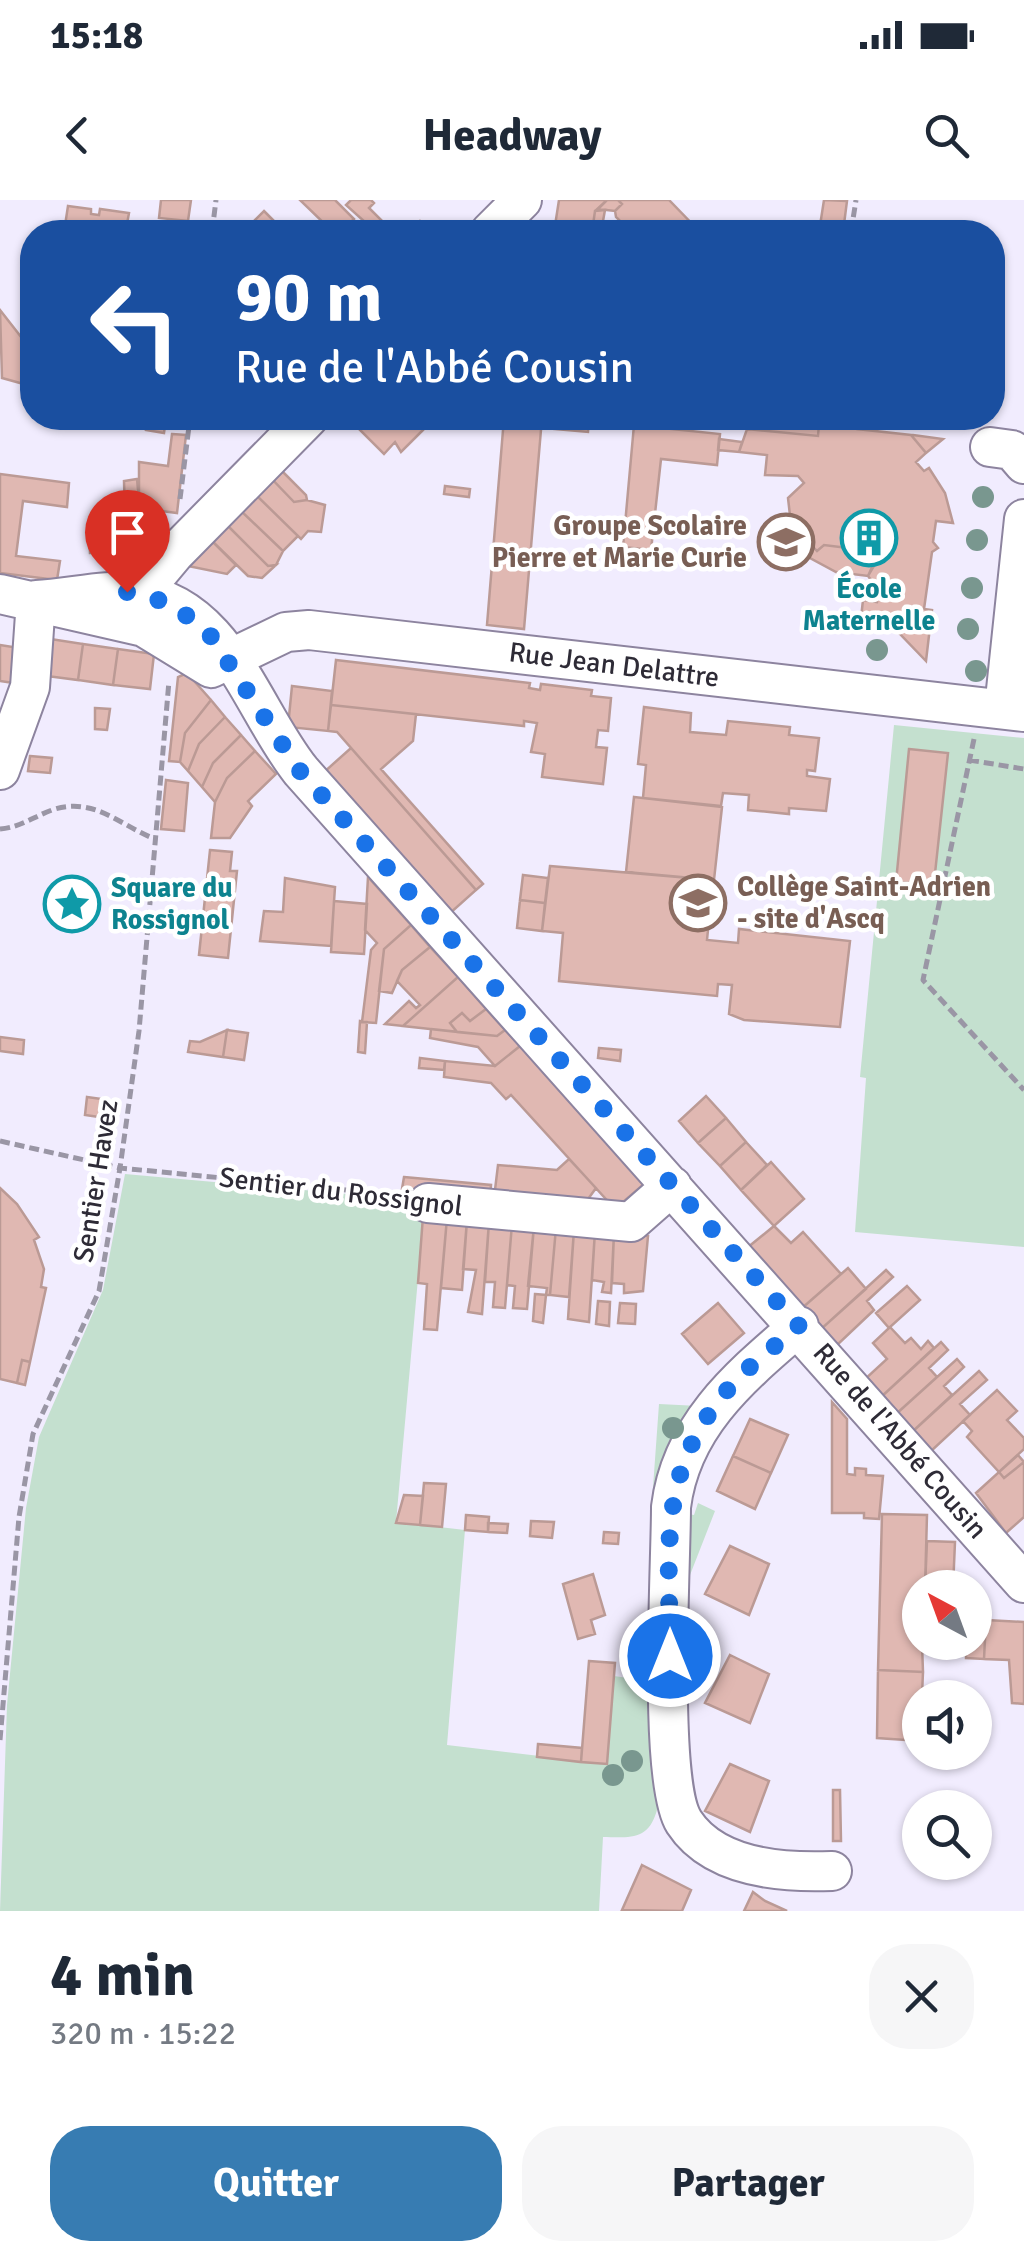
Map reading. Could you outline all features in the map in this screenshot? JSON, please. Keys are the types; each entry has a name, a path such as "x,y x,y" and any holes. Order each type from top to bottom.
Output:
{"street":[{"path":"502,220 522,200"},
{"path":"131,607 174,554 296,430"},
{"name":"Rue Jean Delattre","path":"232,661 286,632 309,630 1014,710 1024,519"},
{"path":"0,770 30,687 24,607 131,607 206,667 232,661"},
{"name":"Rue de l'Abbé Cousin","path":"131,607 188,613 232,661 300,771 799,1326 1024,1584"},
{"name":"Sentier du Rossignol","path":"428,1203 631,1222 672,1186"},
{"path":"799,1326 729,1388 698,1431 676,1479 671,1507 670,1768 678,1812 707,1845 762,1868 832,1871"}],"path":[{"path":"174,554 189,430"},
{"name":"Sentier Havez","path":"0,1740 20,1517 33,1434 99,1291 120,1168 139,1031 170,676 178,646"},
{"path":"1024,768 969,760 923,980 1024,1090"},
{"path":"0,829 30,823 52,810 79,806 116,815 155,839"},
{"name":"Sentier du Rossignol","path":"0,1141 120,1168 424,1198 428,1203"}],"green space":[{"path":"894,725 1024,738 1024,1247 855,1232 866,1078 860,1077"},
{"path":"125,1174 425,1201 396,1522 465,1530 447,1745 607,1764 614,1676 662,1683 663,1764 658,1808 642,1833 603,1837 599,1911 0,1911 7,1705 26,1508 39,1437 103,1290"},
{"path":"659,1404 699,1406 662,1507 652,1501"},
{"path":"698,1503 715,1511 690,1575 686,1572 688,1514 694,1515"}],"building":[{"path":"161,200 191,200 188,220 159,218"},
{"path":"300,200 335,200 354,219 353,220 321,220"},
{"path":"351,200 371,200 374,203 369,208 381,220 363,220 346,205"},
{"path":"559,200 607,200 595,211 594,220 556,220"},
{"path":"607,200 622,204 615,211 598,209"},
{"path":"618,200 669,200 688,220 619,220 615,211 622,204"},
{"path":"824,200 847,201 845,220 821,220"},
{"path":"68,206 91,209 91,214 99,215 100,209 129,213 128,220 66,220"},
{"path":"605,210 603,220 594,220 595,211"},
{"path":"264,211 273,220 255,220"},
{"path":"0,310 20,336 20,383 2,378"},
{"path":"360,430 423,430 401,452 395,442 384,454"},
{"path":"503,430 541,430 524,629 487,625"},
{"path":"634,430 720,434 717,465 661,459 651,550 623,547"},
{"name":"École Maternelle","path":"747,430 818,436 818,430 911,435 926,453 916,462 924,471 929,468 945,493 953,523 936,521 933,542 938,548 932,552 924,609 932,610 926,661 897,631 860,627 863,600 877,602 879,590 868,576 877,556 872,551 824,545 817,551 797,530 792,533 788,498 804,483 798,476 765,475 767,455 739,452"},
{"path":"757,430 818,430 818,436"},
{"path":"172,434 186,435 177,513 139,508 139,462 168,466"},
{"path":"913,435 943,439 926,453"},
{"path":"719,439 742,442 739,452 718,450"},
{"path":"279,468 307,500 294,502 270,477"},
{"path":"0,474 69,483 67,507 23,501 16,556 60,561 57,580 0,573"},
{"path":"270,477 294,502 307,500 325,505 321,532 308,531 301,539 254,493"},
{"path":"137,479 144,555 108,576 107,553 90,553 89,527 112,526 112,515 125,514 124,481"},
{"path":"445,486 470,489 469,497 444,494"},
{"path":"254,493 298,536 283,551 238,508"},
{"path":"139,508 160,511 157,542 144,555"},
{"path":"238,508 283,551 276,565 268,566 225,523"},
{"path":"225,523 268,566 276,565 262,578 248,576 209,538"},
{"path":"797,530 817,551 824,545 872,551 878,559 868,576 836,572 810,558 792,533"},
{"path":"209,538 236,565 227,574 183,565"},
{"path":"44,638 83,644 78,680 39,675"},
{"path":"83,644 118,649 113,685 78,680"},
{"path":"0,645 19,648 14,683 0,681"},
{"path":"118,649 154,654 150,689 113,685"},
{"path":"336,660 530,683 529,688 540,690 541,684 592,690 591,696 611,698 608,731 598,730 596,747 607,748 603,784 542,777 545,754 531,752 537,723 524,721 524,726 331,705"},
{"path":"187,673 211,700 185,733 180,762 169,761 178,677"},
{"path":"292,686 332,691 328,731 288,727"},
{"path":"211,700 225,717 199,744 188,771 180,762 185,733"},
{"path":"331,705 416,714 413,741 381,769 483,884 476,890 337,732 328,731"},
{"path":"644,707 691,713 690,732 726,735 728,721 790,727 789,735 819,738 815,771 807,770 807,776 830,779 826,811 789,808 789,814 748,810 749,795 723,793 721,806 643,798 646,765 638,764"},
{"path":"95,708 110,709 107,730 95,729"},
{"path":"225,717 241,735 213,763 202,787 188,771 199,744"},
{"path":"241,735 255,751 227,778 215,802 202,787 213,763"},
{"path":"351,748 476,890 448,915 323,773"},
{"path":"909,749 948,753 933,892 910,890 911,883 896,882"},
{"path":"255,751 276,774 248,801 252,806 230,838 211,838 215,802 227,778"},
{"path":"30,756 52,758 50,773 28,771"},
{"path":"166,780 188,783 184,831 161,829"},
{"path":"634,797 722,807 714,880 626,872"},
{"path":"210,850 232,852 230,871 237,871 228,958 199,955"},
{"path":"550,866 713,880 707,940 738,943 739,929 850,941 840,1027 744,1020 729,1014 732,985 718,984 717,996 559,981 563,933 542,931"},
{"path":"523,875 548,878 545,903 520,900"},
{"path":"368,877 411,925 384,949 376,1023 362,1022 371,950 377,943 365,930"},
{"path":"285,878 335,887 331,946 260,941 264,911 283,912"},
{"path":"520,900 545,903 542,931 517,928"},
{"path":"334,901 367,904 364,954 331,952"},
{"path":"411,925 430,947 402,970 392,993 379,991 384,949"},
{"path":"430,947 458,977 403,1026 385,1024 409,1001 416,1008 420,1005 397,981 402,970"},
{"path":"458,977 486,1009 470,1021 462,1013 450,1023 457,1032 403,1026"},
{"path":"486,1009 505,1030 497,1036 457,1032 450,1023 462,1013 470,1021"},
{"path":"360,1021 367,1022 365,1053 358,1052"},
{"path":"431,1029 497,1036 505,1030 520,1046 495,1066 478,1047 430,1038"},
{"path":"227,1030 223,1057 188,1052 190,1041 200,1042"},
{"path":"227,1030 248,1033 244,1060 223,1057"},
{"path":"0,1037 24,1040 23,1054 0,1051"},
{"path":"520,1046 644,1184 615,1209 511,1095 506,1099 491,1083 444,1077 445,1061 495,1066"},
{"path":"599,1048 621,1050 620,1061 598,1058"},
{"path":"420,1058 445,1061 444,1070 419,1068"},
{"path":"706,1096 726,1118 698,1143 679,1121"},
{"path":"87,1097 109,1100 106,1118 85,1115"},
{"path":"726,1118 746,1142 720,1166 698,1143"},
{"path":"746,1142 767,1165 741,1190 720,1166"},
{"path":"569,1159 596,1188 583,1206 494,1198 498,1165 557,1170"},
{"path":"771,1162 804,1199 774,1226 741,1190"},
{"path":"404,1177 491,1185 490,1197 402,1189"},
{"path":"0,1188 17,1204 39,1237 34,1240 44,1269 41,1287 46,1288 30,1362 22,1360 17,1383 0,1379"},
{"path":"423,1216 447,1218 437,1330 424,1329 427,1284 418,1283"},
{"path":"447,1218 467,1220 462,1290 441,1288"},
{"path":"467,1220 489,1222 482,1314 468,1312 476,1270 463,1269"},
{"path":"489,1222 512,1224 505,1308 493,1307 495,1282 485,1282"},
{"path":"512,1224 534,1226 527,1309 513,1308 515,1286 507,1285"},
{"path":"534,1226 556,1228 550,1295 546,1295 547,1288 528,1286"},
{"path":"774,1226 791,1243 803,1232 841,1274 801,1309 747,1248"},
{"path":"556,1228 574,1230 569,1297 550,1295"},
{"path":"574,1230 595,1231 589,1322 568,1319"},
{"path":"595,1231 614,1233 611,1293 602,1292 604,1282 592,1280"},
{"path":"614,1233 648,1236 643,1291 624,1293 624,1284 612,1283"},
{"path":"848,1268 866,1289 820,1330 801,1309"},
{"path":"886,1270 893,1277 867,1301 874,1310 835,1347 820,1330"},
{"path":"907,1286 920,1300 889,1328 876,1313"},
{"path":"535,1294 546,1295 543,1323 533,1321"},
{"path":"598,1301 610,1302 609,1326 596,1324"},
{"path":"620,1303 636,1304 635,1324 618,1323"},
{"path":"718,1303 744,1333 708,1364 682,1334"},
{"path":"890,1327 905,1343 911,1338 921,1349 928,1341 934,1348 880,1398 864,1380 887,1359 873,1343"},
{"path":"941,1342 948,1350 929,1368 937,1377 895,1415 880,1398"},
{"path":"957,1359 964,1367 944,1386 952,1395 911,1433 895,1415"},
{"path":"22,1360 30,1362 25,1385 17,1383"},
{"path":"979,1371 987,1380 960,1404 970,1415 929,1453 911,1433"},
{"path":"997,1390 1017,1411 1007,1420 1024,1438 1024,1449 999,1472 967,1437 972,1431 963,1421"},
{"path":"832,1402 847,1419 847,1474 855,1475 855,1468 866,1469 866,1475 883,1476 879,1519 864,1518 864,1513 832,1513"},
{"path":"750,1419 788,1435 771,1473 733,1456"},
{"path":"1018,1455 1024,1462 1004,1478 999,1472"},
{"path":"733,1456 771,1473 755,1509 717,1491"},
{"path":"1024,1462 1024,1517 1006,1533 976,1493 999,1472 1004,1478"},
{"path":"424,1483 446,1484 442,1527 420,1525"},
{"path":"404,1495 423,1496 420,1525 396,1523"},
{"path":"882,1514 927,1515 925,1570 902,1570 902,1660 923,1660 923,1672 878,1670"},
{"path":"466,1515 489,1517 488,1532 465,1530"},
{"path":"531,1521 554,1522 552,1538 530,1536"},
{"path":"488,1523 508,1524 507,1533 488,1532"},
{"path":"604,1532 619,1533 618,1544 603,1543"},
{"path":"927,1541 955,1542 954,1570 926,1570"},
{"path":"730,1546 769,1564 749,1615 705,1594"},
{"path":"593,1574 605,1615 591,1620 595,1634 578,1639 563,1584"},
{"path":"992,1620 1024,1622 1024,1704 1012,1703 1009,1660 992,1659"},
{"path":"730,1655 769,1674 750,1723 705,1703"},
{"path":"589,1661 615,1663 607,1764 581,1762"},
{"path":"878,1670 923,1672 923,1680 902,1680 902,1740 877,1738"},
{"path":"538,1744 582,1748 581,1762 537,1757"},
{"path":"730,1764 769,1781 750,1832 705,1811"},
{"path":"833,1790 840,1790 841,1841 833,1841"},
{"path":"642,1865 691,1890 682,1911 622,1910"},
{"path":"753,1892 765,1901 787,1911 744,1911"}],"place":[{"name":"École Maternelle","path":"869,538"},
{"name":"Groupe Scolaire Pierre et Marie Curie","path":"786,542"},
{"name":"Collège Saint-Adrien - site d'Ascq","path":"698,903"},
{"name":"Square du Rossignol","path":"72,904"}],"route":[{"path":"127,592 154,596 180,608 223,648 300,771 799,1326 729,1388 688,1448 672,1493 670,1656"}]}
